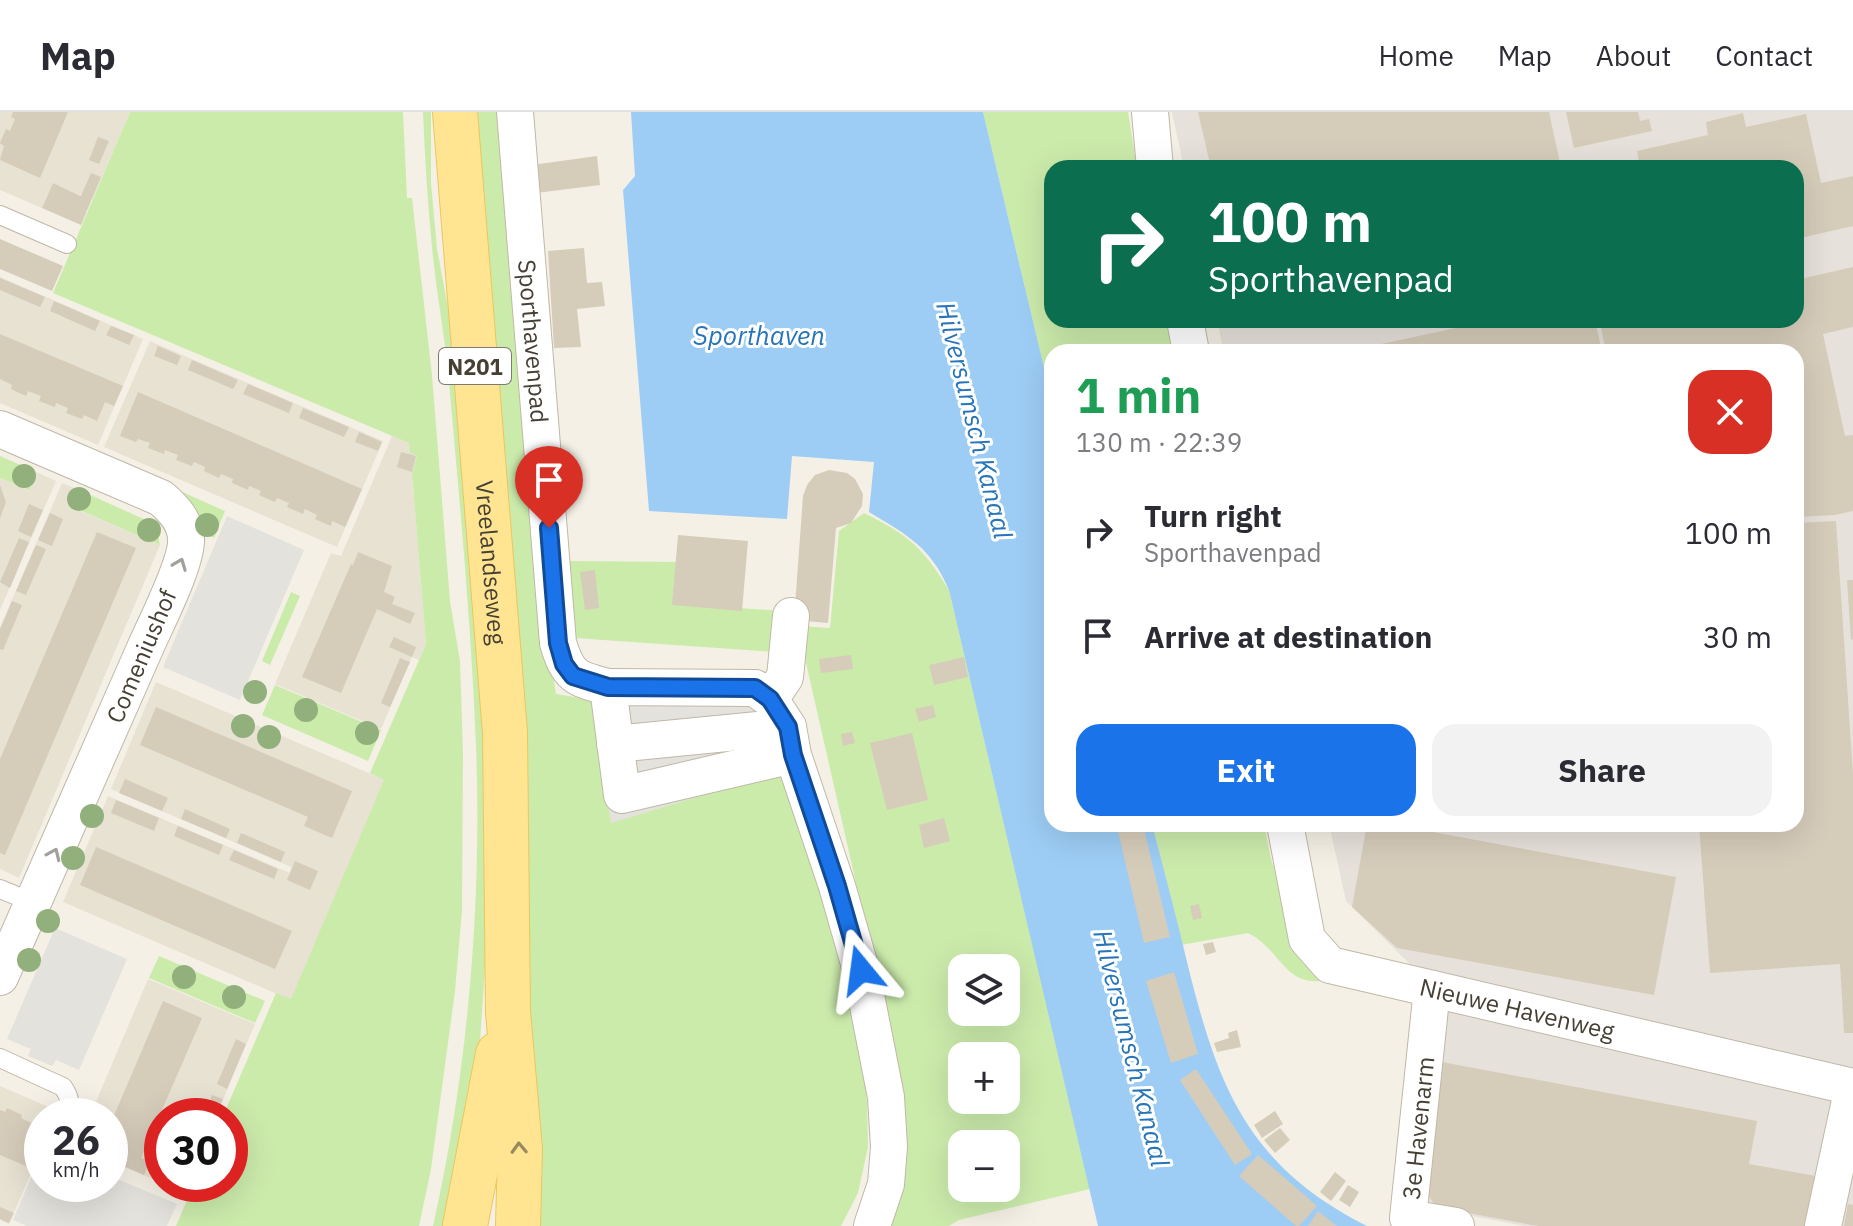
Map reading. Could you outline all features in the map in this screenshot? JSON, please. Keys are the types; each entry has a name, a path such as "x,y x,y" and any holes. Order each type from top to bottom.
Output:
{"main road":[{"name":"Vreelandseweg","path":"455,112 505,733 508,1012 520,1149 518,1226"},
{"name":"Vreelandseweg","path":"465,1226 508,1012"}],"street":[{"name":"Sporthavenpad","path":"515,112 558,643 564,664 573,676 608,687 755,688 784,727"},
{"path":"1150,112 1154,160"},
{"name":"Comeniushof","path":"0,429 161,498 174,509 183,523 187,539 185,554 162,609 16,896 0,977"},
{"path":"791,616 784,727 837,886 861,970 886,1097 889,1147 886,1184 872,1226"},
{"path":"608,687 622,795 784,727"},
{"path":"615,744 784,727"},
{"name":"Nieuwe Havenweg","path":"1287,832 1307,939 1330,965 1853,1087"},
{"name":"3e Havenarm","path":"1432,989 1408,1218 1456,1226"},
{"path":"1823,1226 1853,1087"}],"lane":[{"path":"0,215 67,244"},
{"path":"0,1058 63,1087 69,1098"}],"shaded area":[{"path":"0,112 130,112 92,200 53,183 42,208 0,190"},
{"path":"1172,112 1853,112 1853,1226 1525,1226 1425,1207 1424,978 1346,901 1331,832 1804,832 1804,344 1222,344 1219,328 1804,328 1804,160 1182,160"},
{"path":"0,277 143,339 98,445 0,403"},
{"path":"150,341 383,441 337,547 104,447"},
{"path":"392,436 409,443 417,455 412,474 426,644 419,660 412,657 381,729 275,684 331,553 341,556"},
{"path":"36,472 56,481 0,610 0,478 28,490"},
{"path":"62,483 77,489 71,507 160,545 19,878 0,869 0,628"},
{"path":"227,516 304,550 240,700 163,667"},
{"path":"156,682 385,780 291,1000 63,902 108,796 290,873 291,867 111,789"},
{"path":"592,700 750,700 770,716 786,770 611,823"},
{"path":"55,928 127,959 79,1070 56,1060 52,1066 28,1056 31,1049 7,1039"},
{"path":"148,979 255,1024 224,1098 144,1098 144,1175 128,1169 128,1098 98,1098"},
{"path":"0,1086 28,1098 24,1098 24,1189 9,1224 0,1220"},
{"path":"128,1184 144,1190 144,1202 177,1204 167,1226 27,1226 13,1220 24,1194 24,1202 128,1202"}],"green space":[{"path":"130,112 403,112 407,198 412,198 432,375 450,601 460,661 463,754 462,910 455,991 431,1169 419,1226 176,1226 186,1202 248,1202 248,1098 231,1098 276,993 291,999 384,780 370,773 426,644 412,474 417,455 410,453 409,443 53,293"},
{"path":"423,112 431,112 431,183 437,249 456,350 482,635 490,892 479,1057 452,1226 433,1226 455,1108 470,987 477,866 476,745 460,511 448,371 431,239"},
{"path":"474,112 506,112 547,637 556,694 592,700 786,770 859,1020 868,1147 858,1193 841,1226 531,1226"},
{"path":"983,112 1128,112 1136,160 1044,160 1044,328 1168,328 1171,344 1044,344 1044,367"},
{"path":"0,456 36,472 29,490 0,478"},
{"path":"169,486 225,511 214,538 198,531"},
{"path":"77,489 148,521 157,531 160,545 70,506"},
{"path":"864,513 914,544 949,590 1090,1189 959,1220 949,1226 884,1226 866,927 804,654 575,638 569,561 680,562 678,604 798,612 798,626 830,628 839,531"},
{"path":"291,592 300,596 270,665 262,661"},
{"path":"275,685 381,730 368,761 262,715"},
{"path":"1154,832 1266,832 1271,859 1302,950 1326,980 1301,979 1248,933 1181,945"},
{"path":"159,956 265,1001 255,1023 149,978"}],"water":[{"path":"631,112 983,112 1044,367 1044,832 1154,832 1199,1009 1226,1086 1244,1119 1266,1149 1293,1177 1326,1203 1367,1226 1098,1226 949,590 926,552 906,535 869,512 874,462 792,456 787,519 649,511 623,190 635,176"}],"building":[{"path":"13,112 68,112 40,178 0,160 4,146 0,143 6,129 10,131 15,119 11,117"},
{"path":"1198,112 1549,112 1559,160 1209,160"},
{"path":"1566,112 1638,112 1640,121 1649,119 1652,131 1574,148"},
{"path":"1743,113 1746,127 1806,114 1821,183 1853,176 1853,226 1804,237 1804,160 1639,160 1637,151 1708,135 1706,122"},
{"path":"98,137 109,141 99,164 89,160"},
{"path":"597,156 600,185 536,193 532,165"},
{"path":"91,173 101,177 81,225 42,208 53,183 81,196"},
{"path":"0,239 63,266 52,291 0,269"},
{"path":"584,248 587,283 602,282 605,306 577,309 581,347 554,348 548,251"},
{"path":"1853,267 1853,327 1823,334 1845,436 1853,435 1853,511 1835,515 1804,517 1804,344 1604,344 1601,328 1804,328 1804,278"},
{"path":"0,278 45,297 40,307 0,290"},
{"path":"54,301 100,321 95,331 50,311"},
{"path":"111,326 134,335 129,345 106,335"},
{"path":"1456,328 1597,328 1600,344 1382,344"},
{"path":"0,334 123,386 114,406 105,402 97,421 84,415 82,419 66,413 68,408 39,401 41,396 28,391 26,396 11,389 12,385 0,379"},
{"path":"158,346 181,356 177,365 154,356"},
{"path":"192,360 238,380 233,389 188,370"},
{"path":"248,384 293,403 289,413 243,394"},
{"path":"138,392 362,489 345,527 332,521 331,526 315,519 317,515 305,509 303,514 287,507 289,503 277,498 275,502 259,495 261,491 249,486 248,490 221,474 219,478 194,462 192,466 176,460 178,455 148,448 150,443 120,436"},
{"path":"303,408 349,427 344,437 299,418"},
{"path":"359,432 382,442 378,451 355,442"},
{"path":"401,452 416,456 412,472 397,467"},
{"path":"829,470 847,473 855,479 863,494 862,506 851,523 836,528 828,623 794,620 803,496 815,475"},
{"path":"0,485 6,502 0,518"},
{"path":"29,504 43,510 31,537 18,531"},
{"path":"50,513 63,519 52,546 38,540"},
{"path":"1836,521 1853,774 1853,1033 1844,1033 1840,964 1710,973 1700,832 1804,832 1804,523"},
{"path":"97,532 136,548 5,855 0,853 0,759"},
{"path":"678,535 748,541 742,611 672,605"},
{"path":"19,538 29,542 10,588 0,582"},
{"path":"36,545 46,549 26,595 16,591"},
{"path":"358,552 392,566 384,592 395,597 392,604 415,613 410,624 377,609 341,693 302,677"},
{"path":"595,570 599,608 585,610 580,572"},
{"path":"1847,580 1853,580 1851,640"},
{"path":"12,601 22,605 3,650 0,649 0,629"},
{"path":"394,637 416,647 412,657 389,647"},
{"path":"851,655 853,669 821,673 819,659"},
{"path":"964,657 968,677 934,685 929,665"},
{"path":"400,658 410,662 390,707 381,703"},
{"path":"933,705 936,717 919,722 915,709"},
{"path":"156,707 352,791 332,838 304,826 308,817 140,745"},
{"path":"852,732 855,743 843,746 841,734"},
{"path":"912,733 928,800 887,810 870,743"},
{"path":"125,779 168,798 162,811 119,793"},
{"path":"116,800 159,818 154,831 111,813"},
{"path":"185,809 230,829 226,838 181,819"},
{"path":"944,818 950,841 924,848 919,825"},
{"path":"178,826 223,845 219,855 174,836"},
{"path":"1118,832 1145,832 1170,937 1144,943"},
{"path":"1366,832 1432,832 1676,877 1654,995 1397,948 1352,907"},
{"path":"241,833 285,852 281,862 237,843"},
{"path":"96,847 292,931 275,969 80,885"},
{"path":"234,850 278,869 274,879 229,860"},
{"path":"295,861 318,871 310,890 287,880"},
{"path":"1199,904 1202,918 1193,920 1190,906"},
{"path":"1213,942 1216,952 1206,955 1203,944"},
{"path":"1174,972 1198,1054 1171,1063 1146,981"},
{"path":"163,1001 202,1018 167,1098 144,1098 144,1151 141,1158 144,1159 144,1175 128,1168 128,1098 122,1098"},
{"path":"1237,1030 1241,1047 1217,1052 1214,1043 1229,1038 1228,1033"},
{"path":"236,1039 246,1044 227,1089 217,1084"},
{"path":"1442,1062 1757,1121 1749,1164 1822,1177 1813,1226 1538,1226 1436,1207 1420,1183"},
{"path":"1196,1069 1252,1154 1235,1165 1180,1080"},
{"path":"7,1108 22,1115 24,1120 24,1165 0,1155 0,1110 5,1112"},
{"path":"1275,1111 1283,1124 1262,1138 1254,1125"},
{"path":"1280,1128 1290,1140 1275,1153 1264,1140"},
{"path":"1258,1155 1317,1206 1299,1226 1239,1176"},
{"path":"1335,1172 1346,1181 1331,1201 1320,1192"},
{"path":"1348,1185 1359,1192 1350,1207 1339,1200"},
{"path":"1848,1204 1853,1205 1853,1226 1844,1226"},
{"path":"0,1207 14,1213 9,1223 0,1219"},
{"path":"1318,1211 1337,1226 1308,1226"}],"route":[{"path":"549,528 558,643 564,664 573,676 608,687 755,688 770,699 780,713 788,727 793,755 837,886 861,970"}],"water label":[{"name":"Sporthaven","path":"759,335"},
{"name":"Hilversumsch Kanaal","path":"975,420"},
{"name":"Hilversumsch Kanaal","path":"1132,1048"}]}
